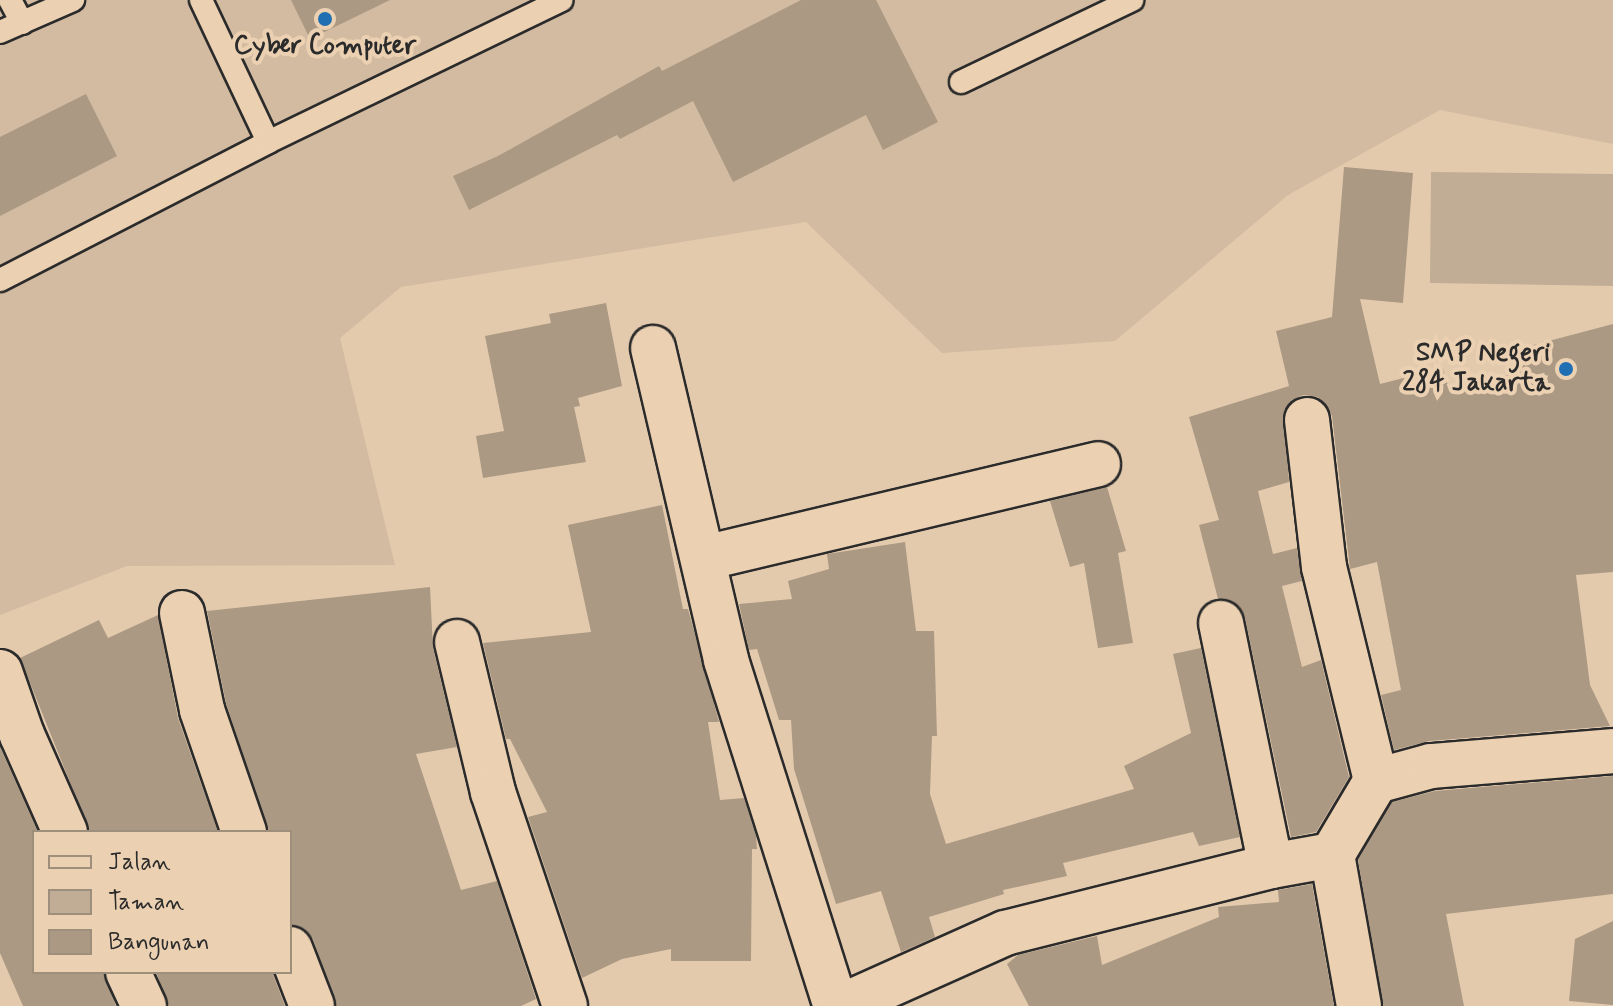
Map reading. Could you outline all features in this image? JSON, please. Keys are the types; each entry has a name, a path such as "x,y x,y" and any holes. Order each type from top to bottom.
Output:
{"street":[{"path":"653,348 726,660 839,1006 1005,933 1271,866 1332,855"},
{"path":"1307,420 1324,567 1376,781"},
{"path":"704,558 1098,464"},
{"path":"182,613 202,710 243,830"},
{"path":"1221,623 1271,866"},
{"path":"457,642 489,780 565,1006"},
{"path":"0,672 22,735 64,830"},
{"path":"1359,1006 1332,855 1376,781 1431,766 1613,751"},
{"path":"292,954 312,1006"},
{"path":"129,974 144,1006"}],"lane":[{"path":"10,0 22,23"},
{"path":"0,32 73,0"},
{"path":"201,0 268,142"},
{"path":"0,280 268,142 562,0"},
{"path":"961,82 1132,0"}],"shaded area":[{"path":"0,0 1613,0 1613,144 1440,110 1288,195 1115,341 942,353 806,222 401,287 340,338 395,565 127,566 0,615"}],"green space":[{"path":"1431,172 1613,174 1613,286 1430,283"}],"building":[{"name":"Cyber Computer","path":"291,0 390,0 310,39"},
{"path":"801,0 876,0 938,122 883,150 866,115 733,182 693,101 620,139 617,135 469,210 453,176 498,156 659,66 662,71"},
{"path":"86,94 117,156 0,216 0,137"},
{"path":"1344,167 1413,173 1403,303 1360,299 1380,384 1443,368 1448,386 1519,373 1518,349 1613,324 1613,572 1576,575 1590,685 1610,726 1429,741 1394,750 1381,695 1401,690 1377,562 1350,569 1332,416 1318,397 1303,395 1292,400 1284,411 1289,482 1258,491 1273,554 1297,548 1302,581 1282,586 1302,667 1321,660 1349,777 1316,832 1291,837 1245,618 1239,606 1218,599 1199,525 1219,520 1189,417 1289,386 1276,331 1332,317"},
{"path":"606,303 622,386 578,398 580,406 574,407 586,462 483,478 476,436 504,431 485,336 551,323 549,314"},
{"path":"1107,487 1126,551 1118,553 1133,643 1098,648 1084,563 1070,567 1050,501"},
{"path":"662,505 683,609 688,609 719,722 708,722 720,800 744,798 756,836 757,849 752,849 751,961 671,961 671,949 622,959 582,978 528,817 547,812 510,739 506,739 483,643 591,632 568,525"},
{"path":"905,542 916,631 934,631 937,736 932,736 930,794 946,844 1134,789 1124,766 1191,733 1173,654 1201,648 1240,837 1199,846 1193,832 1063,863 1067,876 1003,890 1004,894 929,917 935,937 901,952 881,891 836,904 794,769 791,720 779,720 757,649 749,650 739,604 792,599 788,581 829,569 827,554"},
{"path":"430,587 433,648 457,747 416,754 461,890 497,881 536,999 521,1006 336,1006 313,939 305,929 292,926 292,830 267,830 226,703 207,611"},
{"path":"158,615 178,718 217,830 89,830 20,658 99,620 108,638"},
{"path":"0,747 37,830 32,830 32,974 104,974 116,1006 23,1006 0,953"},
{"path":"1613,776 1613,894 1446,914 1464,1006 1383,1006 1358,860 1392,802 1435,791"},
{"path":"1312,884 1334,1006 1029,1006 1007,964 1018,955 1097,936 1102,965 1219,917 1218,907 1279,902 1278,890"},
{"path":"1613,921 1613,1005 1569,1001 1575,939"},
{"path":"157,974 273,974 285,1006 169,1006"}],"place":[{"name":"Cyber Computer","path":"325,19"},
{"name":"SMP Negeri 284 Jakarta","path":"1566,369"}]}
